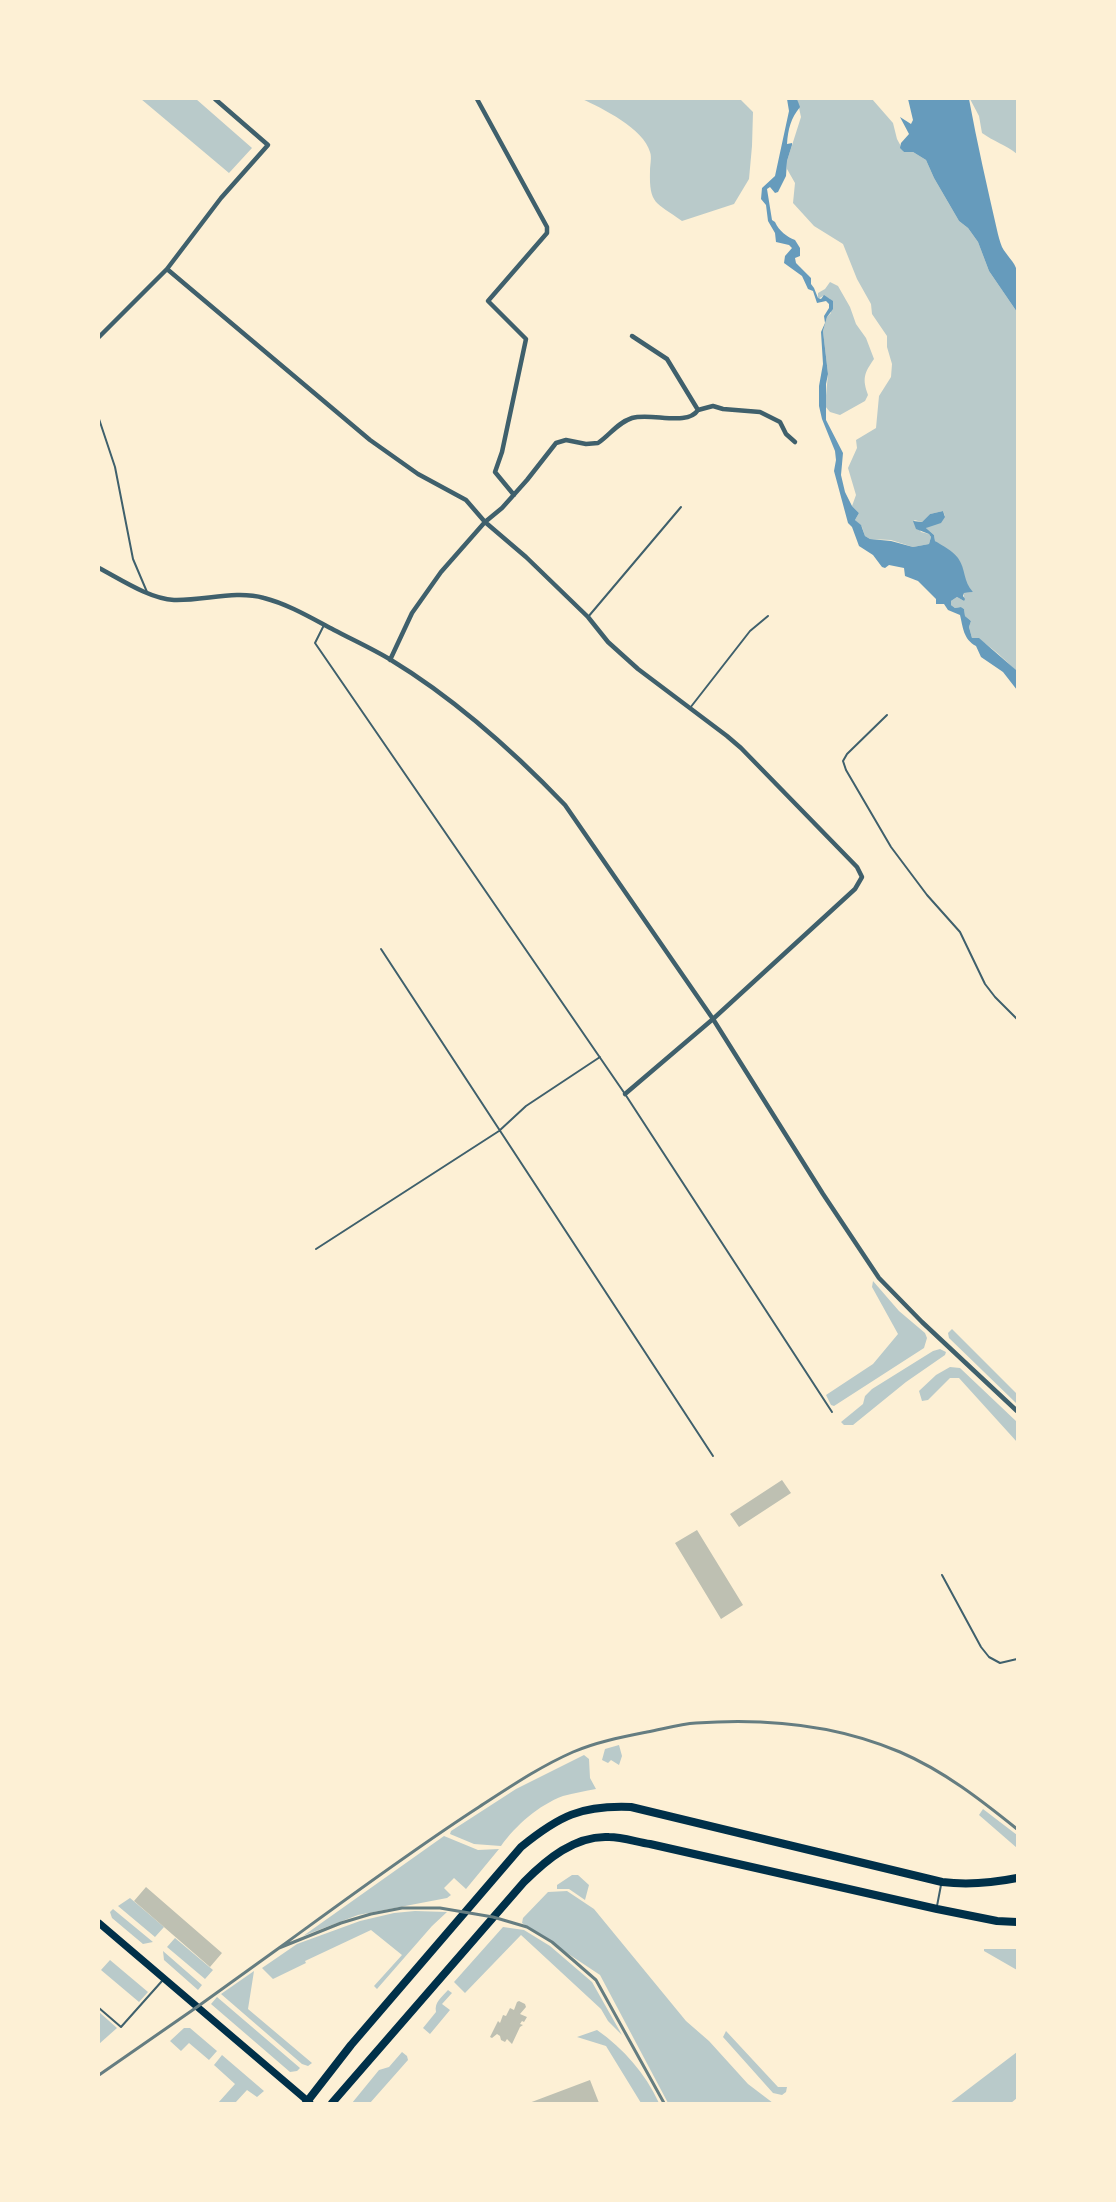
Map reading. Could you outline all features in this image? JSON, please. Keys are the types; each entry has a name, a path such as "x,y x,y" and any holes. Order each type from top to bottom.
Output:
{"main road":[{"path":"99,1923 307,2102 351,2045 521,1847 549,1826 582,1810 609,1806 631,1807 942,1882 963,1884 1017,1878"},
{"path":"332,2103 524,1882 546,1861 572,1845 608,1837 650,1844 937,1909 997,1921 1017,1922"}],"street":[{"path":"99,337 167,269 221,198 268,145 215,99"},
{"path":"477,99 548,227 547,232 488,301 526,339 502,452 495,472 514,495"},
{"path":"167,269 370,440 418,474 466,500 485,522 526,557 588,617 608,642 741,748 858,867 862,877 855,889 713,1019 625,1094"},
{"path":"632,336 667,359 698,410"},
{"path":"390,660 412,614 428,590 485,522 514,495 556,443 566,440 586,444 598,443 617,426 632,418 649,416 684,419 695,415 698,410 713,406 760,412 771,416 780,422 786,434 795,442"},
{"path":"99,568 147,592 173,600 245,594 265,598 324,625 390,660 462,710 544,783 565,805 713,1019 823,1194 879,1278 922,1322 1017,1411"}],"lane":[{"path":"99,419 115,467 133,559 147,592"},
{"path":"588,617 681,507"},
{"path":"690,708 750,631 768,616"},
{"path":"324,625 315,644 625,1094 832,1412"},
{"path":"887,715 847,754 843,761 846,770 891,847 927,895 960,932 985,984 994,997 1017,1018"},
{"path":"381,949 713,1456"},
{"path":"316,1248 499,1131 526,1106 600,1057"},
{"path":"942,1575 981,1647 989,1657 1000,1663 1017,1659"},
{"path":"937,1909 942,1882"},
{"path":"99,2008 121,2027 164,1979"}],"shaded area":[{"path":"141,99 196,99 252,148 229,173"},
{"path":"582,99 740,99 753,112 749,179 734,204 682,221 660,206 653,197 650,182 651,154 640,135 621,120"},
{"path":"797,99 872,99 893,123 897,139 904,152 913,152 926,160 959,221 968,228 978,242 989,271 1017,312 1017,672 989,646 972,638 969,627 971,621 965,616 964,609 951,605 951,601 957,597 964,601 964,593 973,592 967,588 960,562 935,541 934,535 926,528 939,523 945,516 943,511 930,514 922,522 914,520 921,532 931,537 929,544 913,547 891,540 870,539 865,536 862,527 855,520 859,513 852,506 856,495 848,468 857,448 856,440 876,428 879,396 891,377 892,364 887,347 887,336 872,314 871,304 857,279 843,244 814,226 793,203 795,183 787,169 787,161 801,117"},
{"path":"970,99 1017,99 1017,154 982,133 979,116"},
{"path":"830,282 838,286 850,307 874,359 865,376 868,395 865,401 840,415 830,412 825,406 828,374 823,331 827,317 831,313 830,299 823,296 818,299 818,293"},
{"path":"873,1281 899,1311 925,1333 927,1338 924,1348 834,1406 831,1405 826,1395 873,1364 898,1334 872,1287"},
{"path":"952,1329 1017,1394 1017,1404 949,1338 948,1333"},
{"path":"940,1349 946,1352 945,1355 906,1382 853,1425 844,1425 841,1422 863,1404 865,1396 872,1389 933,1351"},
{"path":"950,1367 960,1368 1017,1422 1017,1442 959,1378 950,1378 928,1400 922,1401 919,1391 936,1375"},
{"path":"619,1745 622,1756 619,1765 611,1760 608,1763 602,1760 605,1749"},
{"path":"584,1755 589,1759 590,1778 596,1789 563,1796 545,1805 521,1823 501,1846 474,1844 450,1834 451,1831 516,1789"},
{"path":"983,1809 1017,1835 1017,1848 979,1815"},
{"path":"444,1836 478,1850 499,1849 466,1889 454,1878 444,1888 451,1895 447,1898 358,1915 303,1936"},
{"path":"572,1875 578,1875 589,1885 585,1900 569,1889 557,1889 557,1885"},
{"path":"567,1891 594,1909 686,2021 709,2041 748,2084 773,2103 668,2103 600,1975 522,1923 523,1918 548,1892"},
{"path":"130,1898 164,1927 155,1937 118,1906"},
{"path":"113,1909 153,1942 143,1944 112,1918 110,1912"},
{"path":"415,1911 447,1912 377,1989 374,1986 402,1955 371,1930 273,1979 262,1968 297,1944 360,1921"},
{"path":"503,1927 524,1930 550,1946 592,1982 622,2035 608,2021 601,2009 521,1935 465,1993 454,1982"},
{"path":"175,1938 213,1970 205,1979 167,1947"},
{"path":"984,1949 1017,1949 1017,1970 984,1951"},
{"path":"163,1951 202,1985 198,1990 164,1960"},
{"path":"110,1960 148,1992 139,2002 101,1970"},
{"path":"254,1971 248,2009 312,2063 308,2066 302,2064 221,1994"},
{"path":"448,1990 452,1993 442,2004 450,2010 430,2034 423,2028 436,2012 436,2005"},
{"path":"217,1997 300,2068 290,2072 211,2004"},
{"path":"99,2012 117,2028 99,2044"},
{"path":"184,2028 190,2028 217,2051 209,2060 189,2043 181,2051 170,2041"},
{"path":"597,2030 633,2062 659,2103 641,2103 606,2046 577,2037"},
{"path":"726,2031 778,2087 787,2087 786,2092 782,2095 773,2093 723,2037"},
{"path":"402,2052 408,2060 370,2103 352,2103 379,2070 389,2067"},
{"path":"1017,2052 1017,2098 1011,2103 950,2103"},
{"path":"222,2055 264,2091 257,2097 247,2090 235,2103 218,2103 235,2084 214,2065"}],"water":[{"path":"787,99 797,99 800,107 792,120 788,133 787,144 792,143 792,145 787,161 786,176 778,192 775,193 770,187 767,189 772,220 783,233 795,240 800,248 800,256 795,258 796,263 811,278 811,284 818,298 821,299 824,295 833,301 833,309 827,317 823,331 828,374 826,420 843,453 841,475 845,492 852,506 859,513 855,520 861,525 865,536 870,539 891,541 913,547 929,544 931,537 916,529 913,521 922,522 930,514 943,511 945,517 941,523 926,528 934,535 935,541 958,558 973,592 964,593 964,601 957,597 951,601 951,605 964,609 965,616 971,621 969,627 972,638 979,638 1016,670 1017,690 1003,672 981,657 976,646 966,636 960,615 948,610 944,604 936,604 936,599 918,581 905,576 904,568 889,565 882,567 873,555 859,546 852,527 848,523 834,471 835,451 819,406 819,386 823,364 821,332 829,304 826,301 817,303 813,291 808,289 802,276 784,263 785,256 792,248 776,242 775,233 768,221 766,205 761,199 762,188 775,176 789,111"},
{"path":"908,99 969,99 998,236 1017,271 1017,312 989,271 978,242 968,228 959,221 926,160 913,152 904,152 900,148 901,143 909,134 900,117 911,124 913,120"}],"building":[{"path":"782,1480 791,1493 739,1527 730,1514"},
{"path":"697,1530 743,1605 721,1619 675,1543"},
{"path":"146,1887 222,1953 210,1967 134,1901"},
{"path":"519,2001 526,2007 520,2014 527,2017 520,2024 523,2025 512,2044 507,2039 505,2042 501,2040 497,2034 490,2037 498,2021 500,2023 503,2015 506,2016 510,2008 514,2010"},
{"path":"590,2080 599,2103 529,2103"}],"railway":[{"path":"279,1948 428,1841 548,1764 600,1743 684,1724 774,1723 851,1735 900,1752 947,1777 1017,1829"},
{"path":"99,2075 279,1948 341,1923 371,1914 402,1908 440,1908 493,1917 527,1927 552,1942 596,1980 664,2103"}]}
